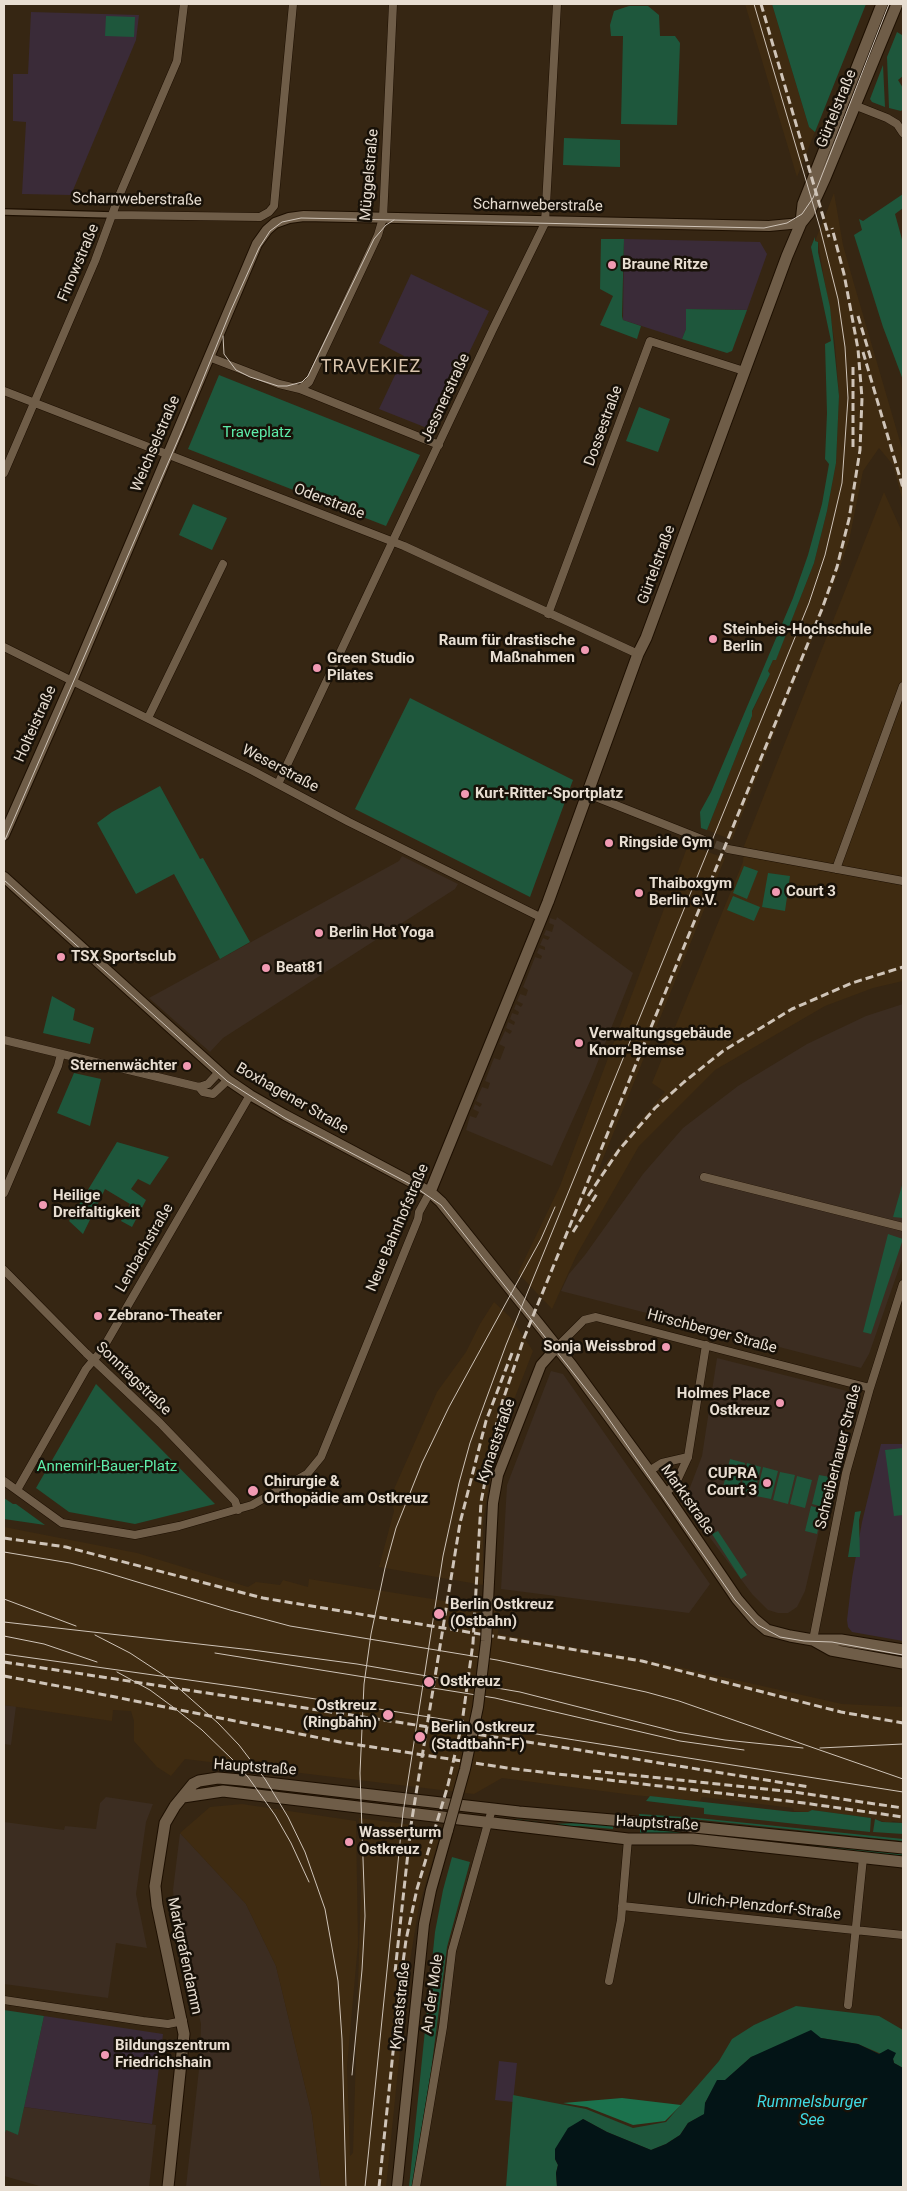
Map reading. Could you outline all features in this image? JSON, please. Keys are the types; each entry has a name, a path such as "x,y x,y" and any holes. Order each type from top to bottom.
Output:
{"main road":[{"name":"Gürtelstraße","path":"542,918 638,654 646,638 744,371 801,223 803,204 882,4"},
{"name":"Gürtelstraße","path":"801,223 809,213 825,178 897,4"},
{"name":"Neue Bahnhofstraße","path":"430,1192 542,918"},
{"name":"Boxhagener Straße","path":"430,1192 441,1202 557,1347"},
{"name":"Marktstraße","path":"557,1347 665,1492 750,1616 774,1633 813,1640 842,1640 903,1650"},
{"name":"Marktstraße","path":"813,1640 831,1650 903,1663"},
{"name":"Hauptstraße","path":"183,1797 199,1781 218,1778 492,1809 903,1848"},
{"name":"Hauptstraße","path":"183,1797 224,1791 628,1839 692,1840 903,1862"},
{"name":"Markgrafendamm","path":"168,2187 184,2039 183,2021 155,1892 163,1829 171,1812 183,1797"},
{"path":"628,1839 630,1822"}],"street":[{"name":"Finowstraße","path":"4,473 177,62 184,4"},
{"name":"Scharnweberstraße","path":"4,212 260,217 269,212 274,206 293,4"},
{"name":"Müggelstraße","path":"300,388 309,382 378,235 383,218 394,4"},
{"name":"Jessnerstraße","path":"278,784 546,220 557,4"},
{"path":"854,105 900,122 903,133"},
{"name":"Scharnweberstraße","path":"275,223 295,217 546,220 769,226 801,223"},
{"name":"Weichselstraße","path":"72,681 257,244 267,230 275,223"},
{"name":"Dossestraße","path":"548,614 650,341 744,371"},
{"path":"209,357 279,384 300,388 439,445"},
{"name":"Oderstraße","path":"4,391 392,542 638,654"},
{"path":"148,718 222,564"},
{"name":"Weserstraße","path":"4,647 278,784 371,834 542,918"},
{"name":"Holteistraße","path":"4,834 72,681"},
{"path":"836,869 903,686"},
{"path":"588,794 704,840"},
{"path":"728,849 903,881"},
{"name":"Boxhagener Straße","path":"4,877 228,1080 250,1095 430,1192"},
{"path":"4,1040 199,1087 208,1084 219,1072"},
{"path":"4,1193 58,1066 61,1054"},
{"path":"199,1087 203,1092 213,1094 228,1080"},
{"name":"Lenbachstraße","path":"17,1490 86,1369 102,1350 250,1095"},
{"path":"704,1177 903,1227"},
{"name":"Neue Bahnhofstraße","path":"4,1481 62,1523 135,1535 179,1526 238,1510 252,1505 307,1474 317,1464 418,1219 419,1212 430,1192"},
{"name":"Sonntagstraße","path":"4,1270 235,1500 238,1510"},
{"name":"Schreiberhauer Straße","path":"813,1640 846,1473 870,1388 903,1284"},
{"name":"Hirschberger Straße","path":"557,1347 588,1317 608,1319 870,1388"},
{"path":"665,1492 676,1485 688,1457 706,1345"},
{"name":"Kynaststraße","path":"397,2187 423,1932 431,1890 466,1769 478,1707 486,1641 493,1503 498,1475 541,1365 557,1347"},
{"path":"649,1471 662,1463 688,1457"},
{"name":"An der Mole","path":"416,2187 443,2027 452,1951 492,1809"},
{"path":"609,1981 622,1906 628,1839"},
{"path":"848,2005 863,1858"},
{"name":"Ulrich-Plenzdorf-Straße","path":"622,1906 903,1935"},
{"path":"4,2000 168,2024 183,2021"}],"shaded area":[{"path":"745,4 772,4 809,127 815,132 797,177"},
{"path":"31,12 139,15 136,40 71,195 22,194 26,122 13,121 13,74 28,74"},
{"path":"834,193 843,245 903,452 903,502 893,465 879,448 863,471 849,541 835,581 732,840 707,830 752,712 770,674 768,671 773,660 776,659 814,563 827,511 836,463 839,396 835,344 818,242 815,241"},
{"path":"624,239 760,242 767,254 747,310 686,309 686,329 682,339 623,320"},
{"path":"411,274 489,311 432,430 379,409 404,356 379,343"},
{"path":"884,492 903,534 903,981 873,988 825,1006 715,1070 639,1146 576,1256 552,1309 518,1273 560,1186 688,845 725,858 596,1176 665,1092 652,1083 743,862 744,846"},
{"path":"402,856 458,884 455,889 223,1038 210,1052 149,998 399,861"},
{"path":"557,917 633,973 591,1079 552,1166 466,1130 470,1116 476,1118 479,1112 473,1109 475,1104 480,1107 482,1104 476,1101 482,1087 488,1089 490,1083 485,1081 494,1058 500,1060 505,1047 499,1044 505,1031 510,1034 512,1031 506,1028 508,1022 514,1025 515,1022 510,1019 512,1013 518,1015 519,1012 514,1009 516,1004 521,1007 523,1004 517,1001 520,994 526,996 528,990 523,987 535,957 541,959 542,956 537,953 539,948 545,950 545,947 540,945 543,938 548,940 550,937 544,935 546,930 552,932 554,925 549,923 550,918 556,920"},
{"path":"903,1004 903,1257 869,1354 861,1368 561,1291 569,1274 585,1255 643,1174 683,1128 738,1086 807,1044 866,1016"},
{"path":"494,1302 510,1317 533,1351 494,1451 483,1523 483,1585 379,1567 394,1511 391,1496 437,1392 466,1352"},
{"path":"717,1358 851,1392 805,1591 797,1607 788,1613 768,1610 752,1594 684,1503 702,1456"},
{"path":"551,1371 563,1374 710,1584 689,1613 501,1589 507,1485"},
{"path":"881,1444 903,1444 903,1641 852,1632 848,1627 847,1620 862,1522"},
{"path":"4,1527 137,1553 248,1587 256,1582 280,1585 283,1580 308,1587 309,1579 500,1610 498,1634 656,1662 842,1704 903,1707 903,1823 893,1821 889,1823 871,1818 812,1810 808,1812 794,1811 793,1808 702,1797 700,1801 633,1795 502,1778 474,1794 185,1759 171,1776 157,1767 134,1741 134,1721 131,1711 113,1710 112,1721 4,1705"},
{"path":"4,1705 16,1706 11,1745 4,1744"},
{"path":"106,1797 153,1804 146,1822 136,1894 147,1948 116,1943 108,1998 4,1984 4,1822 64,1830 65,1826 96,1829 100,1803"},
{"path":"242,1804 356,1821 358,1944 347,2066 350,2156 353,2153 361,1887 359,1818 442,1829 419,1906 408,1973 386,2187 321,2187 312,2115 276,1966 246,1904 180,1833 210,1807"},
{"path":"180,1833 246,1904 276,1966 312,2115 321,2187 186,2187 200,2060 201,2024 174,1900 173,1890"},
{"path":"44,2016 163,2034 152,2124 24,2107"},
{"path":"499,2061 517,2063 513,2102 495,2100"},
{"path":"24,2107 156,2125 149,2187 43,2187 4,2176 4,2136 6,2130 18,2134"}],"green space":[{"path":"772,4 866,4 815,132 809,127"},
{"path":"629,6 648,6 659,15 660,36 675,36 680,43 677,125 621,124 623,36 611,36 610,25 614,11"},
{"path":"106,16 135,17 134,37 105,36"},
{"path":"897,32 902,35 903,33 903,76 898,80 903,88 903,109 901,111 889,108 887,57"},
{"path":"883,65 885,107 872,102 870,99"},
{"path":"564,138 620,140 620,167 563,165"},
{"path":"903,194 903,208 895,214 903,243 903,380 883,327 854,235 862,230 859,219 863,221"},
{"path":"815,237 815,241 818,242 818,252 830,307 839,396 836,463 827,511 814,563 776,660 773,660 768,671 770,674 752,711 752,716 707,830 701,828 700,812 711,792 793,598 808,555 822,504 829,464 825,459 827,413 825,344 831,341 811,247"},
{"path":"601,239 624,239 622,316 623,320 641,326 637,339 600,325 613,296 600,289"},
{"path":"686,309 747,310 732,351 727,353 682,339 686,329"},
{"name":"Traveplatz","path":"219,375 420,455 386,526 188,449"},
{"path":"639,407 670,419 658,452 626,441"},
{"path":"193,504 227,518 212,550 179,535"},
{"name":"Kurt-Ritter-Sportplatz","path":"410,698 573,780 530,897 355,809"},
{"path":"160,786 200,859 203,858 250,942 220,959 174,874 136,894 97,823 112,812"},
{"path":"744,866 758,871 747,899 733,893"},
{"name":"Court 3","path":"768,873 790,876 785,911 762,907"},
{"path":"733,896 760,907 754,921 727,910"},
{"path":"52,996 75,1009 73,1020 94,1028 90,1044 43,1033"},
{"path":"74,1073 101,1079 90,1126 57,1113"},
{"path":"117,1142 169,1157 150,1185 138,1179 131,1189 146,1200 132,1227 121,1221 130,1204 105,1189 83,1234 69,1221"},
{"path":"903,1182 903,1218 893,1217"},
{"path":"888,1234 903,1239 871,1334 863,1332"},
{"name":"Annemirl-Bauer-Platz","path":"96,1384 215,1504 135,1524 69,1512 36,1488"},
{"path":"903,1448 903,1515 894,1516 885,1450"},
{"path":"730,1459 745,1463 738,1491 723,1487"},
{"path":"747,1463 761,1467 754,1495 740,1491"},
{"name":"CUPRA Court 3","path":"763,1467 778,1471 771,1499 756,1496"},
{"path":"780,1472 795,1475 788,1504 773,1500"},
{"path":"819,1475 830,1477 823,1507 812,1504"},
{"path":"797,1476 812,1480 805,1508 790,1504"},
{"path":"4,1498 16,1504 45,1525 4,1519"},
{"path":"811,1506 822,1509 817,1534 805,1531"},
{"path":"861,1511 859,1520 860,1557 848,1557 855,1512"},
{"path":"718,1531 747,1575 741,1579 712,1534"},
{"path":"650,1796 793,1812 808,1812 812,1810 871,1818 870,1832 704,1814 704,1808 646,1801"},
{"path":"639,1814 698,1818 903,1839 903,1841 692,1819 639,1816"},
{"path":"516,1819 553,1824 580,1823 613,1826 613,1829 580,1826 555,1827 515,1822"},
{"path":"875,1819 882,1822 903,1823 903,1834 873,1832"},
{"path":"640,1828 903,1852 903,1856 697,1836 640,1834"},
{"path":"452,1857 470,1862 447,1947 431,2071 412,2187 409,2187 435,1932"},
{"path":"796,2006 879,2016 903,2030 903,2068 894,2063 893,2059 858,2044 821,2038 751,2057 711,2093 705,2103 705,2114 688,2123 680,2135 666,2144 651,2150 607,2132 583,2119 555,2159 558,2165 556,2173 557,2187 506,2187 513,2095 586,2109 633,2128 666,2122 719,2061 732,2039 754,2025"},
{"path":"4,2010 44,2016 18,2135 6,2130 4,2136"},
{"path":"622,2098 681,2105 665,2121 633,2125 587,2107 563,2103"}],"water":[{"name":"Rummelsburger See","path":"811,2030 821,2038 858,2044 879,2054 888,2049 896,2053 893,2059 894,2063 903,2068 903,2187 557,2187 556,2173 558,2165 555,2159 555,2149 568,2128 583,2119 607,2132 651,2150 666,2144 680,2135 688,2123 704,2114 705,2103 717,2080 725,2080 751,2057"}],"tunnel":[{"path":"704,840 728,849"}],"tram line":[{"path":"365,2187 403,1813 443,1556 470,1443 506,1345 809,603 825,555 842,483 848,398 845,347 838,299 820,228 754,4"},
{"path":"4,842 184,426 231,310 259,248 270,231 282,222 301,218 764,228 787,223 802,214 813,198 889,4"},
{"path":"223,336 224,354 236,370 250,377 278,386 302,382 308,376 374,239 386,225 394,220"},
{"path":"4,880 227,1081 285,1118 412,1185 441,1205 601,1408 735,1600 758,1625 780,1637 804,1641 832,1642 903,1655"},
{"path":"352,2075 365,1916 360,1773 364,1684 371,1634 385,1568 396,1528 422,1463 449,1407 541,1239 555,1207"},
{"path":"4,1552 70,1563 101,1571 290,1626 497,1660 646,1692 679,1701 903,1779"},
{"path":"4,1599 76,1626"},
{"path":"4,1622 357,1664 520,1692 677,1732 725,1740 803,1748"},
{"path":"95,1635 130,1653 165,1676 218,1723 239,1745 265,1779 288,1817 305,1852 325,1909 338,1981 342,2039 346,2187"},
{"path":"4,1636 44,1644 97,1662"},
{"path":"215,1653 495,1698 680,1741 744,1750"},
{"path":"4,1654 246,1688 903,1792"},
{"path":"117,1672 150,1690 173,1707 202,1730 232,1759 248,1777 275,1815 291,1843 309,1882"},
{"path":"820,1748 903,1744"}],"railway":[{"path":"761,4 829,237"},
{"path":"379,2187 406,1940 417,1889 448,1785 462,1723 473,1643 481,1502 503,1400 524,1338 822,609 837,567 849,519 860,450 862,398 858,349 844,274 832,228"},
{"path":"858,316 871,359"},
{"path":"863,352 903,488"},
{"path":"853,367 853,450"},
{"path":"588,1196 619,1150 655,1108 723,1051 792,1009 852,983 903,967"},
{"path":"573,1232 598,1192"},
{"path":"395,1972 411,1825 460,1523 486,1421 512,1353"},
{"path":"4,1538 66,1547 263,1598 642,1661 841,1712 903,1723"},
{"path":"4,1662 809,1787"},
{"path":"4,1676 340,1742 507,1768 804,1803 903,1817"},
{"path":"593,1771 794,1792 903,1808"}],"place":[{"name":"Braune Ritze","path":"612,265"},
{"name":"Steinbeis-Hochschule Berlin","path":"713,639"},
{"name":"Raum für drastische Maßnahmen","path":"585,650"},
{"name":"Green Studio Pilates","path":"317,668"},
{"name":"Kurt-Ritter-Sportplatz","path":"465,794"},
{"name":"Ringside Gym","path":"609,843"},
{"name":"Court 3","path":"776,892"},
{"name":"Thaiboxgym Berlin e.V.","path":"639,893"},
{"name":"Berlin Hot Yoga","path":"319,933"},
{"name":"TSX Sportsclub","path":"61,957"},
{"name":"Beat81","path":"266,968"},
{"name":"Verwaltungsgebäude Knorr-Bremse","path":"579,1043"},
{"name":"Sternenwächter","path":"187,1066"},
{"name":"Heilige Dreifaltigkeit","path":"43,1205"},
{"name":"Zebrano-Theater","path":"98,1316"},
{"name":"Sonja Weissbrod","path":"666,1347"},
{"name":"Holmes Place Ostkreuz","path":"780,1403"},
{"name":"CUPRA Court 3","path":"767,1483"},
{"name":"Chirurgie & Orthopädie am Ostkreuz","path":"253,1491"},
{"name":"Berlin Ostkreuz (Ostbahn)","path":"439,1614"},
{"name":"Ostkreuz","path":"429,1682"},
{"name":"Ostkreuz (Ringbahn)","path":"388,1715"},
{"name":"Berlin Ostkreuz (Stadtbahn-F)","path":"420,1737"},
{"name":"Wasserturm Ostkreuz","path":"349,1842"},
{"name":"Bildungszentrum Friedrichshain","path":"105,2055"}],"district":[{"name":"TRAVEKIEZ","path":"371,367"}]}
